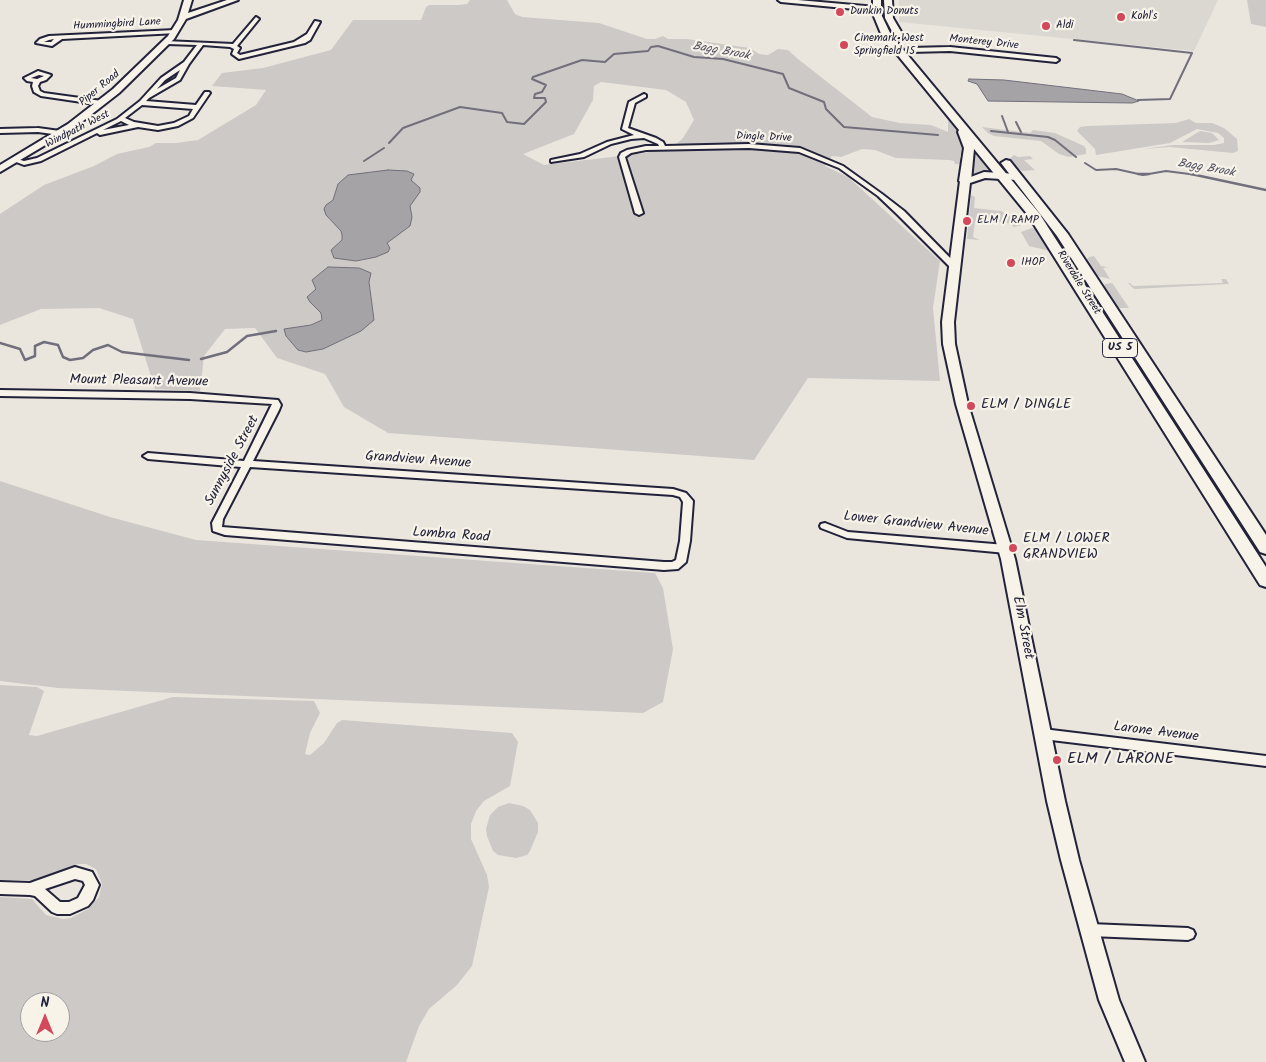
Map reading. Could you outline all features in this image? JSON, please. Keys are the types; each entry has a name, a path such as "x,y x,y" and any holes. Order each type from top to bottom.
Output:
{"main road":[{"name":"Piper Road","path":"0,168 60,133 102,103 167,42 184,17 188,0"},
{"path":"184,17 234,0"},
{"name":"Riverdale Street","path":"888,0 889,18 906,54"},
{"name":"Riverdale Street","path":"877,5 884,32 906,54 960,125 1062,234 1266,548"},
{"path":"906,54 929,83 935,84 936,81"},
{"name":"Riverdale Street","path":"936,81 1008,177 1057,249 1266,581"},
{"path":"960,125 969,148 965,185 1008,177"},
{"name":"Elm Street","path":"965,185 948,329 952,363 1006,549 1058,809 1109,1000 1135,1062"}],"street":[{"path":"781,0 877,5"},
{"path":"235,47 256,19"},
{"path":"167,42 202,43 235,47 249,52 266,51 307,40 317,22"},
{"name":"Hummingbird Lane","path":"60,38 175,32"},
{"name":"Windpath West","path":"14,160 24,163 39,160 121,119 143,101 178,79 186,62 202,43"},
{"name":"Monterey Drive","path":"906,54 950,49 1056,60"},
{"path":"37,81 36,90 43,95 102,103"},
{"path":"121,119 139,125 165,128 176,125 192,117 207,93"},
{"path":"644,96 632,102 625,128 654,139 661,143 664,148"},
{"path":"143,101 198,105"},
{"path":"92,135 139,125"},
{"path":"0,131 38,130 60,133"},
{"path":"553,161 582,156 620,139 643,136"},
{"name":"Dingle Drive","path":"639,213 622,157 623,154 637,149 664,148 782,147 800,150 841,168 880,195 902,213 955,268"},
{"name":"Mount Pleasant Avenue","path":"0,393 190,396 267,400 276,403"},
{"name":"Sunnyside Street","path":"220,531 216,527 217,523 275,410 276,403"},
{"name":"Grandview Avenue","path":"148,456 673,492 686,497 689,503 685,540 679,564"},
{"name":"Lower Grandview Avenue","path":"825,526 847,535 1006,549"},
{"name":"Lombra Road","path":"220,531 664,566 679,564"},
{"name":"Larone Avenue","path":"1043,734 1266,761"},
{"path":"0,888 30,889"},
{"path":"1090,930 1188,934"}],"shaded area":[{"path":"470,0 507,0 515,14 522,17 599,23 647,39 663,36 668,39 687,39 750,48 759,54 768,55 778,49 788,50 872,117 900,123 931,125 948,132 948,120 951,121 961,137 965,151 965,155 960,155 960,158 964,159 963,164 955,164 954,161 949,160 896,158 875,150 862,149 841,157 832,156 825,166 848,177 940,261 933,308 940,381 808,378 754,460 388,433 344,407 325,374 277,358 255,328 225,329 204,356 200,391 155,389 133,319 99,308 41,309 0,325 0,214 44,185 94,166 117,154 149,147 156,143 198,140 256,105 266,90 212,86 222,73 263,68 331,50 353,20 421,20 426,7 429,5 467,4","holes":["601,82 666,90 686,102 694,120 683,138 675,145 645,153 544,165 523,154 574,134 593,100 594,86"]},
{"path":"899,0 1218,0 1194,51 899,22"},
{"path":"1247,0 1266,0 1266,27 1251,24"},
{"path":"969,79 1004,80 1122,94 1139,101 1132,103 988,101 977,84 968,81"},
{"path":"1189,119 1196,123 1212,123 1224,128 1237,139 1238,151 1233,153 1170,147 1143,149 1174,145 1214,145 1224,143 1224,138 1218,133 1197,129 1170,143 1096,155 1095,149 1077,131 1080,127 1087,126 1176,123"},
{"path":"982,127 1030,133 1033,130 1055,133 1084,146 1086,154 1069,157 1059,154 1041,141 994,136"},
{"path":"1200,131 1212,133 1219,140 1209,143 1182,142"},
{"path":"972,148 993,172 974,176 972,174"},
{"path":"1014,155 1018,157 1030,156 1033,159 1024,160 1035,170 1023,171 1016,168 1009,159"},
{"path":"388,170 407,171 414,174 411,180 420,188 420,192 410,206 412,217 410,226 387,243 390,248 388,252 376,257 356,261 334,258 331,250 342,240 342,235 341,231 326,215 324,209 333,200 338,184 348,175"},
{"path":"971,195 975,197 974,208 1001,211 1026,224 1014,227 1009,223 980,220 981,222 975,222 973,237 980,240 967,239"},
{"path":"1032,228 1036,229 1050,251 1029,246 1021,232"},
{"path":"1094,256 1101,266 1108,267 1103,268 1110,279 1097,276 1087,260 1089,257"},
{"path":"328,267 359,268 371,273 369,282 374,320 361,331 323,349 306,352 298,350 286,336 284,329 311,325 322,320 321,313 307,297 316,289 312,280"},
{"path":"1221,279 1226,279 1229,284 1134,289 1128,283 1133,286 1223,283"},
{"path":"1112,283 1129,308 1116,306 1104,286 1105,284"},
{"path":"0,481 110,517 196,540 655,573 663,588 673,649 663,702 643,713 58,688 0,681"},
{"path":"0,685 37,687 44,691 29,735 37,736 173,697 314,701 320,713 310,733 305,754 310,755 324,743 337,723 342,720 512,733 518,742 510,786 484,801 476,811 471,824 471,839 487,875 489,887 472,966 457,985 429,1009 419,1026 406,1062 0,1062 0,897 32,899 46,915 63,919 71,918 88,909 99,897 102,884 96,869 86,864 78,864 37,880 0,880"},
{"path":"509,803 523,806 530,810 538,823 538,832 530,851 527,855 516,858 498,855 493,851 486,829 490,815 498,807"}],"waterway":[{"path":"1074,40 1192,53 1170,99 1138,100"},
{"name":"Bagg Brook","path":"389,143 403,128 460,107 502,113 507,122 524,124 546,102 545,98 534,98 535,94 542,92 546,85 532,79 533,77 582,60 605,62 614,54 648,51 651,47 658,46 694,57 723,59 783,74 789,88 824,102 826,109 844,127 938,135"},
{"path":"1002,116 1008,132"},
{"path":"1016,122 1021,132"},
{"name":"Bagg Brook","path":"991,131 1048,137 1055,140 1076,157"},
{"name":"Bagg Brook","path":"364,161 384,148"},
{"name":"Bagg Brook","path":"1085,163 1096,170 1116,169 1138,174"},
{"name":"Bagg Brook","path":"1149,174 1166,171 1194,175"},
{"name":"Bagg Brook","path":"1138,174 1149,174"},
{"name":"Bagg Brook","path":"1138,174 1149,174"},
{"name":"Bagg Brook","path":"1194,175 1266,190"},
{"name":"Bagg Brook","path":"201,359 227,352 247,336 276,331"},
{"name":"Bagg Brook","path":"0,343 20,349 25,360 35,356 35,346 44,342 58,345 63,357 70,360 83,358 93,350 108,345 122,352 189,360"}],"place":[{"name":"Dunkin Donuts","path":"840,12"},
{"name":"Kohl's","path":"1121,17"},
{"name":"Aldi","path":"1046,26"},
{"name":"Cinemark West Springfield 15","path":"844,45"},
{"name":"ELM / RAMP","path":"967,221"},
{"name":"IHOP","path":"1011,263"},
{"name":"ELM / DINGLE","path":"971,406"},
{"name":"ELM / LOWER GRANDVIEW","path":"1013,548"},
{"name":"ELM / LARONE","path":"1057,760"}]}
